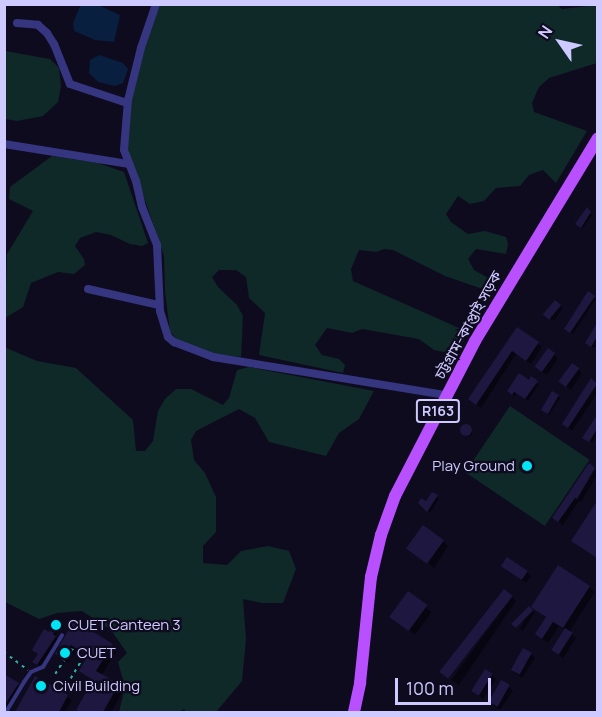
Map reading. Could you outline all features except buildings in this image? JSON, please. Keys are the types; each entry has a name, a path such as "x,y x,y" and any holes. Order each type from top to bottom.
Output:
{"main road":[{"name":"চট্টগ্রাম-কাপ্তাই সড়ক","path":"354,712 360,683 371,577 379,541 395,496 446,395 503,292 597,138"}],"street":[{"path":"156,4 141,48 127,103 123,135 124,150 142,207 158,245 159,305 168,337 174,342 205,355 350,381 446,395"},
{"path":"17,24 38,25 47,33 54,44 70,84 127,103"},
{"path":"4,144 129,164"},
{"path":"88,289 159,305"}],"lane":[{"path":"6,712 31,672 43,667 62,635"}],"path":[{"path":"55,674 71,649 84,657 69,682"},
{"path":"5,652 31,672"}],"green space":[{"path":"556,4 562,9 597,5 597,63 549,78 539,87 532,103 534,112 587,131 556,183 543,170 529,175 520,186 496,188 484,201 470,204 458,196 446,214 451,222 468,234 485,231 506,237 508,244 506,254 476,249 468,259 474,270 492,280 495,290 491,292 445,276 393,250 384,249 376,252 359,250 351,269 353,281 464,332 464,340 454,354 434,350 419,339 362,329 352,333 327,328 315,345 322,355 339,359 345,365 343,373 259,355 265,313 249,298 246,277 236,270 219,270 212,277 218,287 237,305 243,316 241,357 215,354 178,340 170,332 164,256 127,147 130,99 158,5"},
{"path":"5,51 50,59 59,68 61,86 58,102 43,116 17,121 5,119"},
{"path":"52,156 98,163 124,172 148,243 142,246 130,244 111,235 96,232 80,238 75,246 84,259 85,265 74,274 58,272 31,283 23,307 5,318 7,254 33,211 9,199 10,187"},
{"path":"4,347 37,361 76,368 133,420 136,451 145,451 153,441 158,411 165,399 176,389 191,389 223,405 229,398 237,370 249,367 374,391 359,419 339,433 326,456 269,442 255,418 239,409 196,431 191,440 194,460 205,473 216,497 216,532 203,546 203,563 227,565 241,551 268,546 289,551 296,569 283,603 262,603 243,599 246,639 242,681 216,712 186,712 184,709 179,712 119,712 125,687 118,662 127,653 111,630 82,611 57,613 39,619 5,602"},
{"name":"Play Ground","path":"510,406 590,460 545,526 465,472"}],"water":[{"path":"81,4 98,5 120,15 114,42 95,40 74,31 73,23"},
{"path":"99,55 123,63 128,69 123,83 115,86 98,82 89,73 90,60"}],"place":[{"name":"Play Ground","path":"527,466"},
{"name":"CUET Canteen 3","path":"56,625"},
{"name":"CUET","path":"65,653"},
{"name":"Civil Building","path":"41,686"}]}
